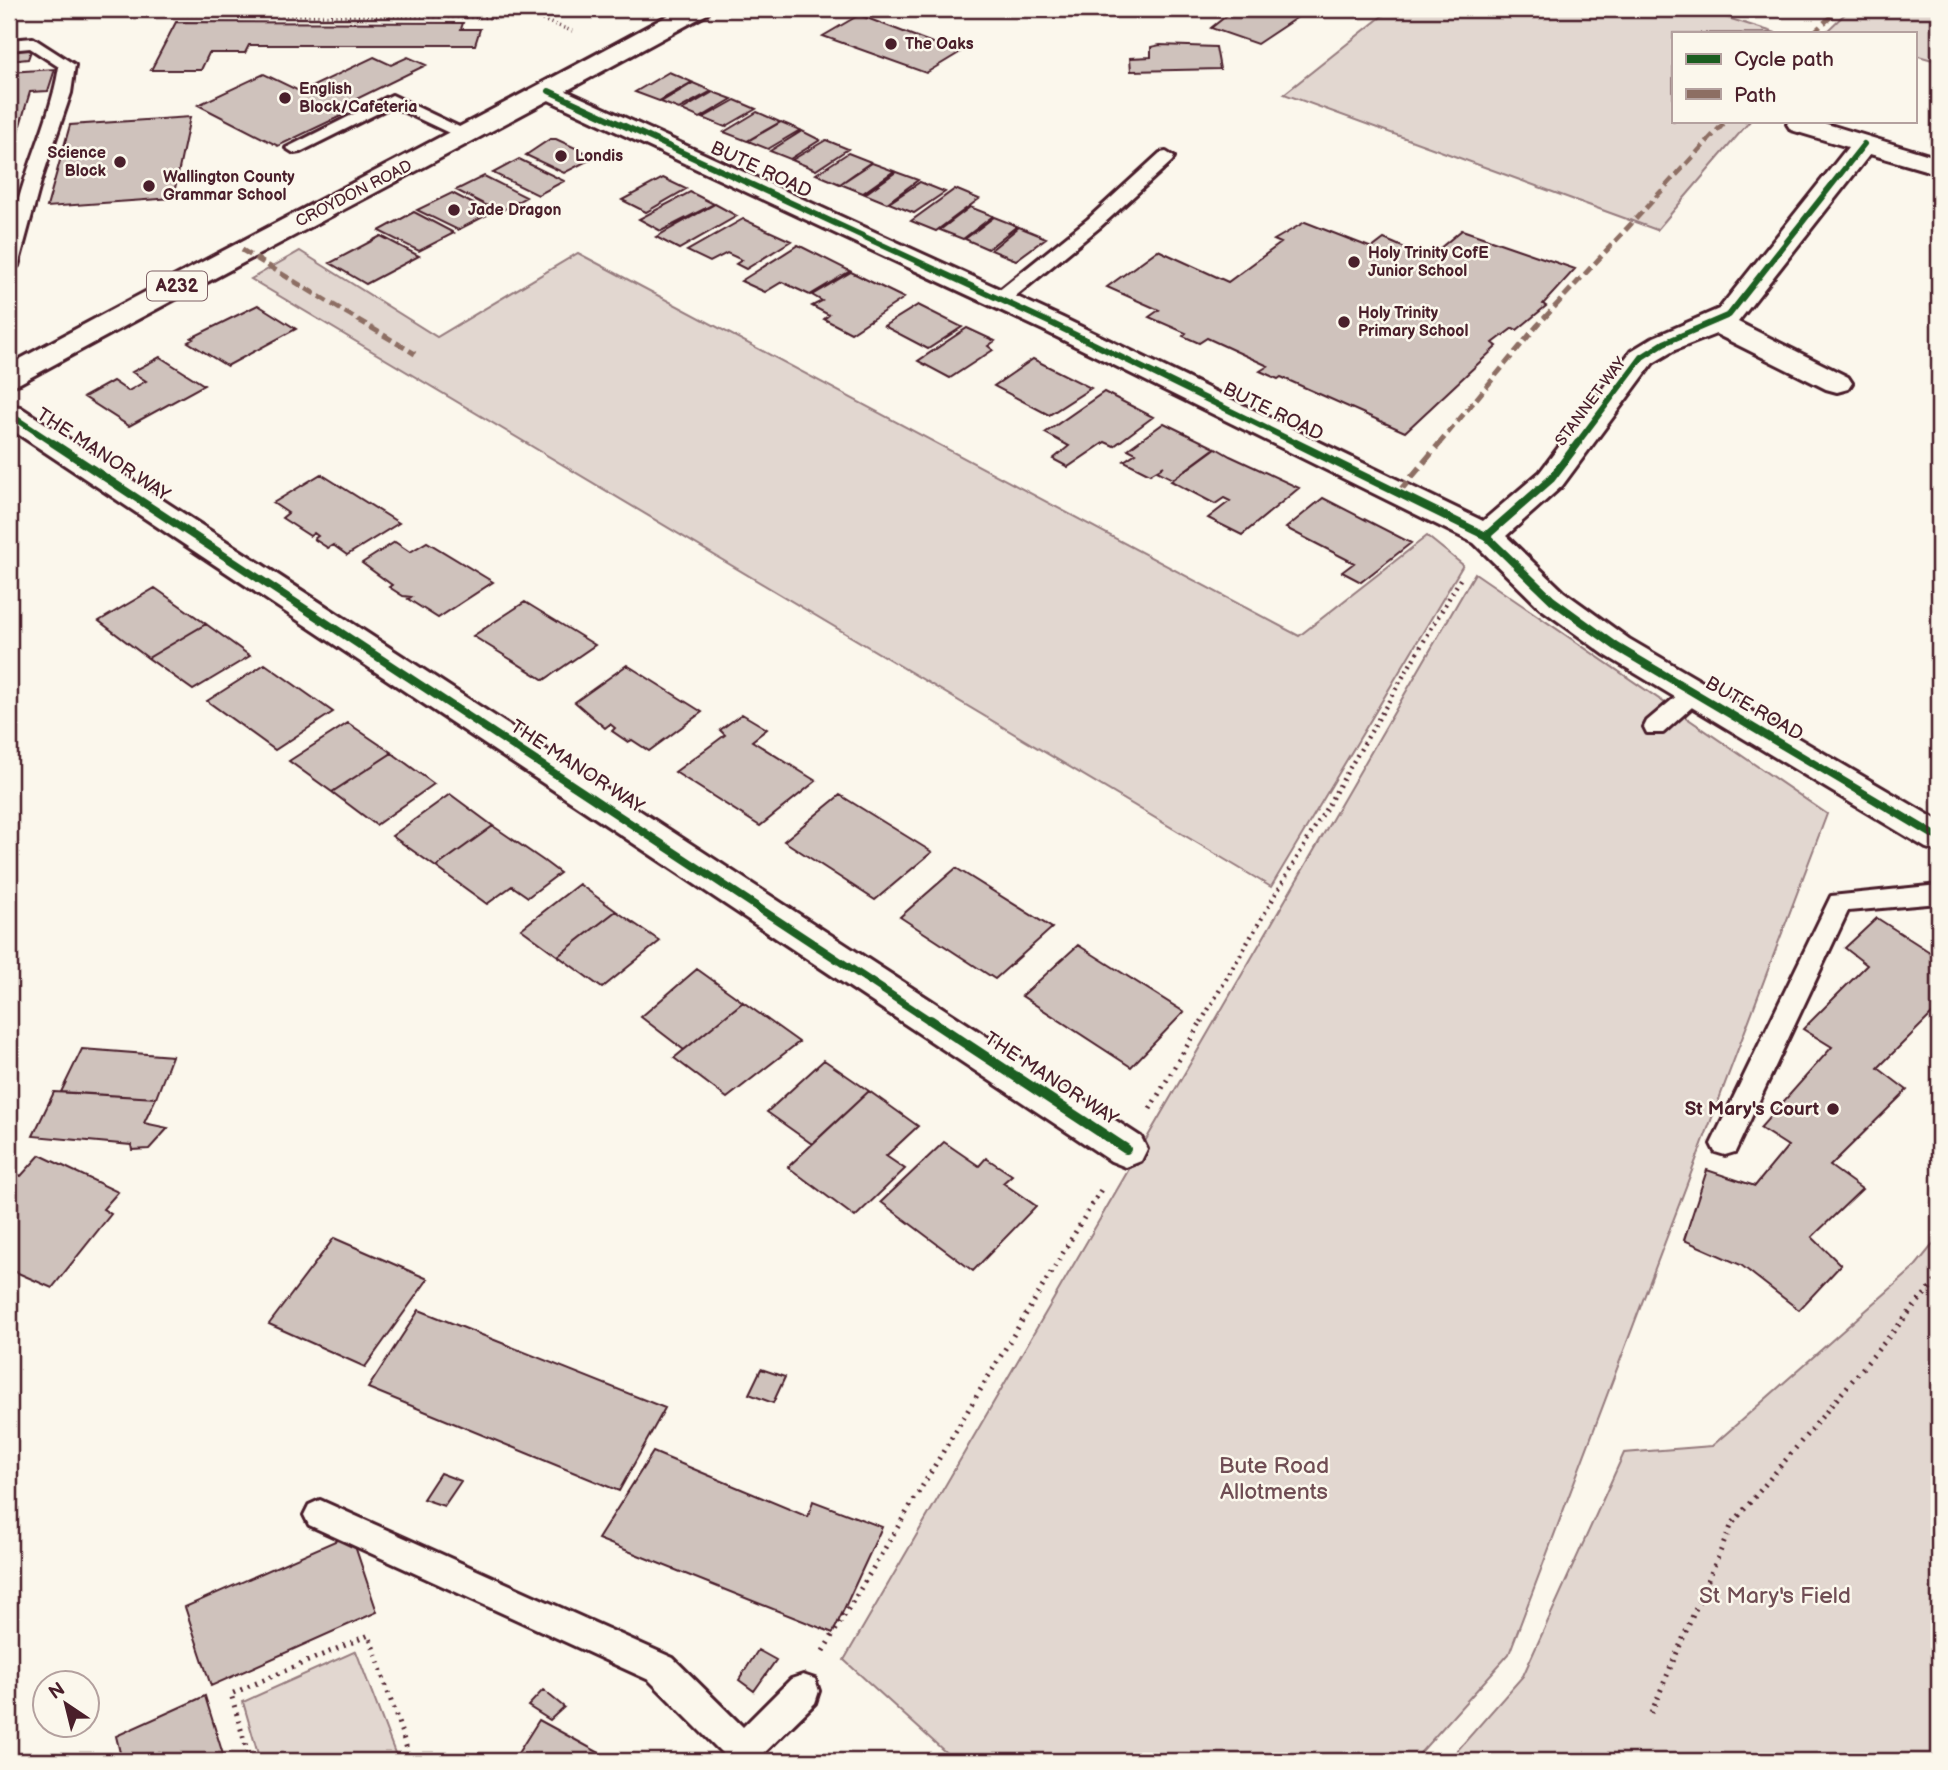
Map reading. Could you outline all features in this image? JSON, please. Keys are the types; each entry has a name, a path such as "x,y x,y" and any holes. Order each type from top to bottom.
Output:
{"main road":[{"name":"CROYDON ROAD","path":"9,377 242,250 549,91 623,50 682,11"},
{"name":"BUTE ROAD","path":"549,91 999,300 1486,536 1552,600 1582,624 1693,694 1939,838"},
{"path":"1800,124 1939,166"},
{"name":"STANNET WAY","path":"1486,536 1551,479 1642,357 1660,343 1717,323 1729,315 1864,144"},
{"path":"1717,323 1837,383"},
{"name":"THE MANOR WAY","path":"9,414 1126,1149"}],"lane":[{"path":"9,45 33,43 67,65 63,93 32,181 9,266"},
{"path":"294,149 414,89"},
{"path":"392,100 468,135"},
{"path":"999,300 1094,223 1166,158"},
{"path":"1655,727 1693,694"},
{"path":"1725,1144 1840,903 1939,894"},
{"path":"320,1515 661,1668 741,1756 803,1691"}],"path":[{"path":"50,12 537,18 623,50"},
{"path":"1651,1713 1732,1524 1939,1277"},
{"path":"250,1761 231,1694 369,1635 411,1761"}],"green space":[{"path":"9,9 252,9 235,14"},
{"path":"1391,9 1699,9 1773,32 1672,32 1672,122 1749,122 1657,230 1284,94"},
{"path":"1850,9 1939,9 1939,62 1916,55 1916,32 1827,31"},
{"path":"300,251 437,337 578,253 1299,636 1427,536 1463,565 1271,887 251,279"},
{"name":"Bute Road Allotments","path":"1475,573 1827,814 1509,1654 1413,1761 955,1761 844,1660"},
{"name":"St Mary's Field","path":"1939,1237 1939,1761 1448,1761 1523,1676 1624,1453 1712,1446 1913,1269"},
{"path":"356,1651 398,1761 260,1761 243,1702"}],"building":[{"path":"1235,9 1279,9 1299,16 1257,44 1211,28"},
{"name":"The Oaks","path":"859,15 959,53 926,73 823,36"},
{"path":"176,22 463,23 461,29 480,29 475,45 249,45 245,53 209,53 201,70 151,70"},
{"path":"33,45 28,59 9,61 9,47"},
{"path":"1151,47 1216,47 1220,69 1131,71 1130,58 1151,57"},
{"name":"English Block/Cafeteria","path":"374,57 391,65 408,57 426,65 336,109 345,114 278,146 198,105 264,74 301,92"},
{"path":"55,69 48,91 30,92 9,162 9,72"},
{"path":"669,72 692,82 659,101 635,92"},
{"path":"693,83 712,91 679,109 661,102"},
{"path":"713,92 732,99 700,118 682,110"},
{"path":"735,100 756,109 725,127 703,118"},
{"path":"757,112 780,122 747,141 724,132"},
{"name":"Science Block","path":"190,117 173,198 47,207 70,125"},
{"path":"781,122 800,130 768,149 748,141"},
{"path":"802,131 820,140 790,159 770,151"},
{"name":"Londis","path":"550,139 556,139 595,157 564,173 526,155"},
{"path":"826,140 848,149 816,170 792,160"},
{"path":"848,153 871,162 840,184 816,174"},
{"path":"519,159 564,181 538,195 493,173"},
{"path":"872,163 894,171 863,193 840,184"},
{"path":"896,172 918,180 887,203 865,194"},
{"path":"484,176 526,197 499,212 456,190"},
{"path":"663,178 686,189 646,212 622,200"},
{"path":"920,182 945,192 914,213 889,203"},
{"path":"955,189 979,199 936,231 911,221"},
{"path":"690,192 714,204 661,231 639,219"},
{"path":"452,193 491,213 458,230 417,210"},
{"path":"715,204 737,216 679,249 656,237"},
{"path":"970,207 993,216 963,239 940,230"},
{"path":"414,212 454,233 419,251 379,231"},
{"path":"994,217 1017,226 988,249 965,239"},
{"path":"743,219 791,241 746,269 736,264 742,260 727,253 710,262 687,251"},
{"name":"Holy Trinity Primary School","path":"1305,222 1372,248 1384,239 1428,258 1462,230 1575,269 1543,304 1546,306 1517,330 1513,328 1493,343 1497,346 1405,432 1281,377 1278,379 1260,371 1268,366 1207,338 1199,343 1183,336 1186,333 1149,317 1159,310 1107,287 1158,250 1228,282 1281,243 1274,240"},
{"path":"1019,227 1046,238 1016,260 991,250"},
{"path":"381,236 419,256 366,284 330,263"},
{"path":"798,245 850,271 810,295 782,282 765,292 741,281"},
{"path":"851,272 904,298 851,333 824,319 829,315 812,306 822,301 812,295"},
{"path":"258,305 296,329 227,366 188,342 193,339 191,338"},
{"path":"918,305 962,327 928,349 884,326"},
{"path":"967,328 995,341 988,346 993,350 950,378 918,361"},
{"path":"160,357 204,385 129,426 84,397 113,381 128,391 146,381 132,372"},
{"path":"1033,359 1091,388 1049,415 994,386"},
{"path":"1104,392 1153,417 1114,446 1105,442 1068,467 1053,459 1069,446 1045,433"},
{"path":"1164,423 1215,448 1173,479 1157,471 1164,466 1150,474 1124,461 1136,453 1128,449"},
{"path":"1216,448 1299,488 1242,535 1208,518 1230,501 1224,498 1215,504 1171,481"},
{"path":"321,474 399,523 347,555 333,545 328,548 314,539 318,536 314,533 310,536 282,518 288,513 273,503"},
{"path":"1323,498 1411,543 1361,582 1342,572 1354,563 1286,528"},
{"path":"395,542 410,552 427,542 493,582 438,618 408,599 411,597 403,596 389,587 392,585 362,563"},
{"path":"155,588 206,624 148,658 99,621"},
{"path":"525,602 595,645 544,680 473,636"},
{"path":"206,624 250,656 193,690 148,658"},
{"path":"265,664 333,712 275,750 207,701"},
{"path":"627,665 702,712 649,751 612,731 615,728 610,724 605,728 575,702"},
{"path":"742,714 767,729 752,741 816,781 760,826 675,772 725,735 720,730"},
{"path":"348,723 392,753 332,792 289,761"},
{"path":"392,753 434,784 376,825 332,792"},
{"path":"450,794 493,826 436,867 392,836"},
{"path":"840,795 932,852 875,900 784,841"},
{"path":"493,826 560,873 528,897 512,886 487,904 436,867"},
{"path":"956,868 1052,928 995,979 900,917"},
{"path":"579,884 616,911 558,956 521,929"},
{"path":"616,911 660,941 602,988 558,956"},
{"name":"St Mary's Court","path":"1877,918 1939,958 1939,1007 1878,1068 1907,1090 1830,1166 1862,1189 1812,1237 1841,1265 1799,1310 1741,1265 1684,1240 1707,1170 1755,1186 1788,1146 1760,1128 1832,1047 1803,1029 1867,965 1845,948"},
{"path":"1078,945 1184,1012 1131,1067 1022,996"},
{"path":"697,969 743,1002 684,1050 641,1017"},
{"path":"743,1002 799,1042 727,1098 674,1058"},
{"path":"82,1049 172,1056 156,1098 61,1092"},
{"path":"824,1060 869,1091 812,1144 767,1112"},
{"path":"869,1091 918,1126 886,1156 905,1169 855,1217 788,1167"},
{"path":"54,1092 156,1098 144,1123 168,1128 149,1149 132,1150 131,1145 33,1136"},
{"path":"944,1142 979,1166 986,1158 1012,1175 1003,1183 1036,1206 973,1271 881,1202"},
{"path":"40,1155 118,1192 103,1209 111,1214 52,1288 9,1269 9,1177 13,1172 21,1176"},
{"path":"334,1238 428,1279 365,1367 269,1324"},
{"path":"419,1310 665,1408 619,1491 368,1388"},
{"path":"761,1369 785,1377 773,1403 749,1394"},
{"path":"653,1452 808,1517 813,1501 882,1527 833,1633 598,1539"},
{"path":"440,1473 461,1481 444,1506 423,1499"},
{"path":"351,1534 377,1612 211,1686 185,1607"},
{"path":"758,1650 776,1660 754,1691 739,1680"},
{"path":"543,1690 564,1707 550,1720 528,1706"},
{"path":"205,1696 225,1761 122,1761 116,1736"},
{"path":"539,1720 614,1761 513,1761"}],"marked path":[{"path":"1814,32 1839,9"},
{"path":"1399,492 1536,327 1725,122"},
{"path":"242,250 415,354"}],"cycle path":[{"path":"549,91 1053,324 1486,536 1552,600 1617,647 1939,838"},
{"path":"1486,536 1551,479 1642,357 1664,343 1729,315 1864,144"},
{"path":"9,414 1126,1149"}],"place":[{"name":"The Oaks","path":"891,44"},
{"name":"English Block/Cafeteria","path":"285,98"},
{"name":"Londis","path":"561,156"},
{"name":"Science Block","path":"120,162"},
{"name":"Wallington County Grammar School","path":"149,186"},
{"name":"Jade Dragon","path":"454,210"},
{"name":"Holy Trinity CofE Junior School","path":"1354,262"},
{"name":"Holy Trinity Primary School","path":"1344,322"},
{"name":"St Mary's Court","path":"1833,1109"}]}
